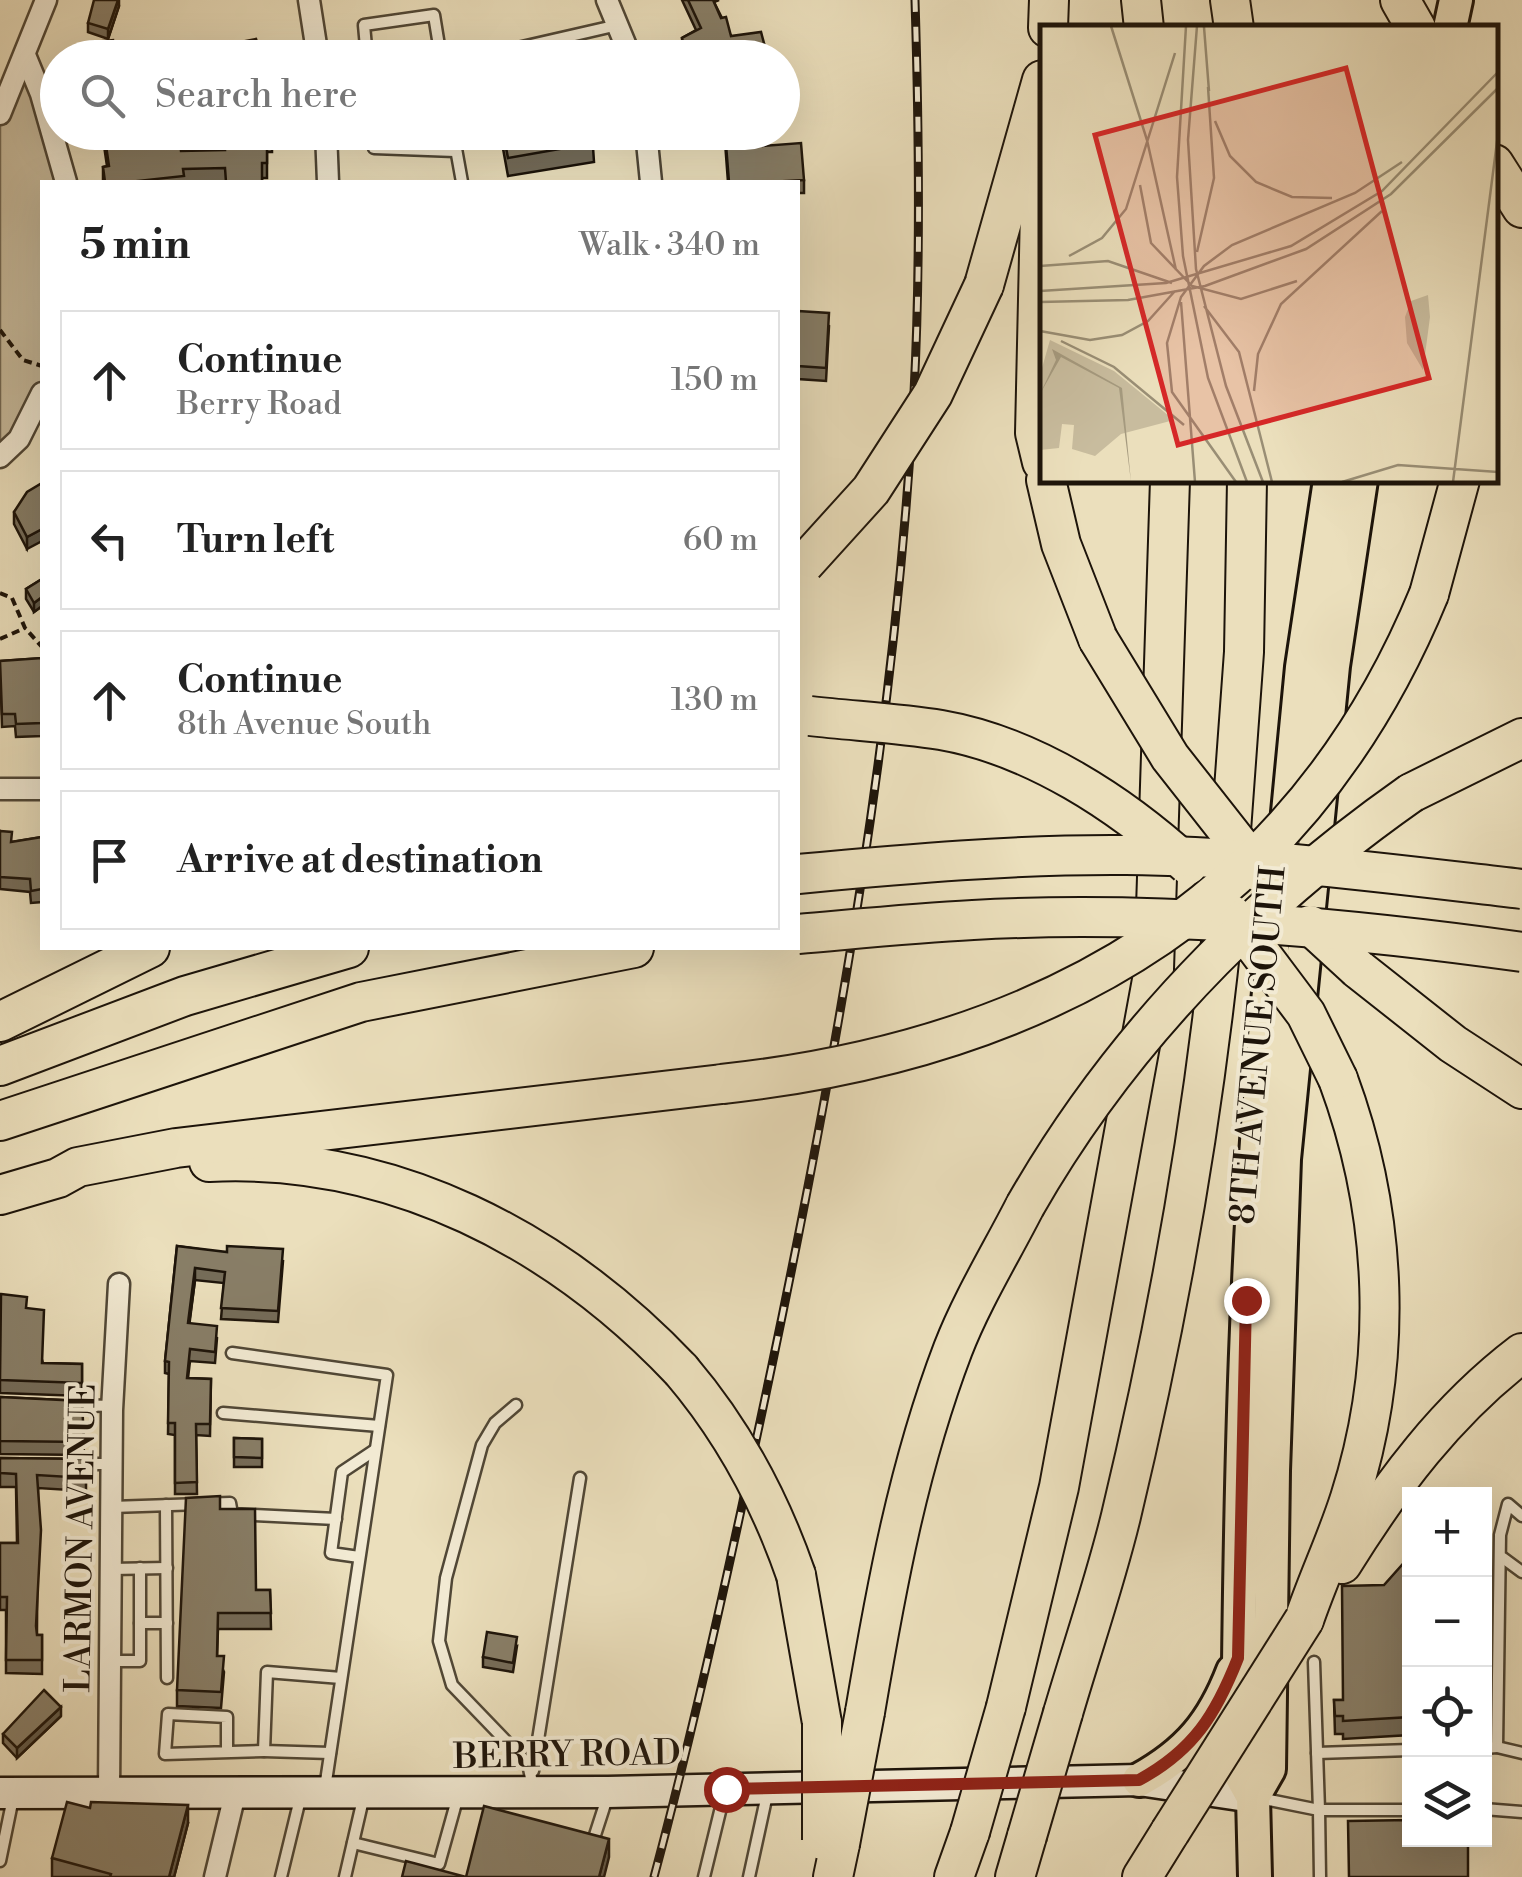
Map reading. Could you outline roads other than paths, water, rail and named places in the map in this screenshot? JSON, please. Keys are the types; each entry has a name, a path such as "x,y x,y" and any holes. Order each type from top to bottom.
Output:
{"highway":[{"path":"1048,25 1049,0"},
{"path":"1141,0 1144,25"},
{"path":"1230,0 1234,25"},
{"path":"1374,0 1386,25"},
{"path":"1400,0 1415,25"},
{"path":"801,568 871,490 934,394 984,285 1040,87"},
{"path":"1497,169 1522,208"},
{"path":"1040,226 1036,433 1040,452"},
{"path":"1046,482 1061,544 1098,639 1170,757 1222,826 1291,907 1358,969 1453,1044 1522,1089"},
{"path":"954,1877 1006,1707 1059,1487 1154,969 1170,482"},
{"path":"1015,1877 1121,1518 1176,1254 1209,1062 1237,780 1247,482"},
{"path":"58,1178 78,1167 204,1144 852,1066 946,1042 1030,1010 1128,957 1220,888 1312,792 1378,698 1429,594 1459,482"},
{"path":"804,716 942,730 1075,779 1144,825 1204,879 1306,1014 1338,1079 1355,1129 1374,1220 1379,1342 1358,1472 1304,1620"},
{"path":"828,1860 865,1712 892,1555 917,1453 954,1346 1025,1206 1117,1065 1199,970 1298,878 1411,793 1522,738"},
{"path":"800,874 917,863 1127,855 1339,869 1522,889"},
{"path":"800,934 975,919 1135,919 1342,932 1522,952"},
{"path":"0,1022 146,950"},
{"path":"0,1066 185,996 342,950"},
{"path":"0,1121 361,1002 624,950"},
{"path":"0,1195 58,1178 241,1162 322,1169 408,1189 485,1220 562,1265 622,1312 682,1370 744,1457 772,1512 796,1575 822,1723 828,1860"},
{"path":"1142,1877 1304,1620 1419,1454 1479,1390 1522,1353"}],"main road":[{"path":"1418,25 1425,0"},
{"path":"1451,25 1456,0"},
{"name":"8TH AVENUE SOUTH","path":"1256,1877 1253,1796 1238,1770 1240,1473 1253,1161 1302,667 1330,482"},
{"name":"8TH AVENUE SOUTH","path":"1253,1796 1269,1769 1273,1470 1284,1160 1333,666 1361,482"},
{"path":"1139,1780 1185,1751 1207,1727 1238,1658"}],"street":[{"path":"0,114 46,0"},
{"path":"309,0 315,40"},
{"path":"607,0 625,40"},
{"path":"25,55 40,92"},
{"path":"57,150 65,180"},
{"path":"327,150 328,180"},
{"path":"648,150 652,180"},
{"path":"0,457 19,439 40,397"},
{"path":"0,789 40,789"},
{"name":"LARMON AVENUE","path":"109,1793 112,1406 120,1284"},
{"name":"BERRY ROAD","path":"7,1792 364,1794 459,1792 533,1784 608,1792 1139,1780 1253,1796"},
{"path":"214,1877 234,1794"}],"lane":[{"path":"365,40 364,24 434,15 438,40"},
{"path":"551,40 619,24"},
{"path":"428,150 455,151 462,180"},
{"path":"232,1353 387,1375 330,1753 282,1877"},
{"path":"56,1404 112,1406"},
{"path":"516,1406 495,1423 482,1445 446,1578 438,1641 452,1685 519,1753 533,1784"},
{"path":"223,1413 379,1426"},
{"path":"360,1556 330,1553 342,1472 376,1450"},
{"path":"56,1464 111,1464"},
{"path":"533,1784 580,1478"},
{"path":"111,1507 230,1503 232,1514 336,1518"},
{"path":"1498,1748 1503,1558 1500,1534 1508,1504 1522,1516"},
{"path":"166,1505 167,1678"},
{"path":"1503,1558 1522,1572"},
{"path":"110,1661 140,1660 140,1568"},
{"path":"111,1569 167,1568"},
{"path":"140,1624 167,1623"},
{"path":"1314,1662 1320,1877"},
{"path":"264,1751 267,1672 341,1678"},
{"path":"226,1752 226,1717 168,1714 164,1754 330,1753"},
{"path":"1492,1748 1522,1753"},
{"path":"1317,1752 1402,1750"},
{"path":"748,1877 768,1788"},
{"path":"704,1877 726,1789"},
{"path":"0,1861 7,1792"},
{"path":"354,1843 439,1864 459,1792"},
{"path":"595,1835 608,1792"},
{"path":"346,1877 364,1794"},
{"path":"1253,1796 1319,1810 1402,1810"},
{"path":"1492,1809 1521,1806"}],"railway":[{"path":"654,1877 716,1622 797,1245 842,1002 879,759 894,637 914,392 919,196 915,0"}]}
